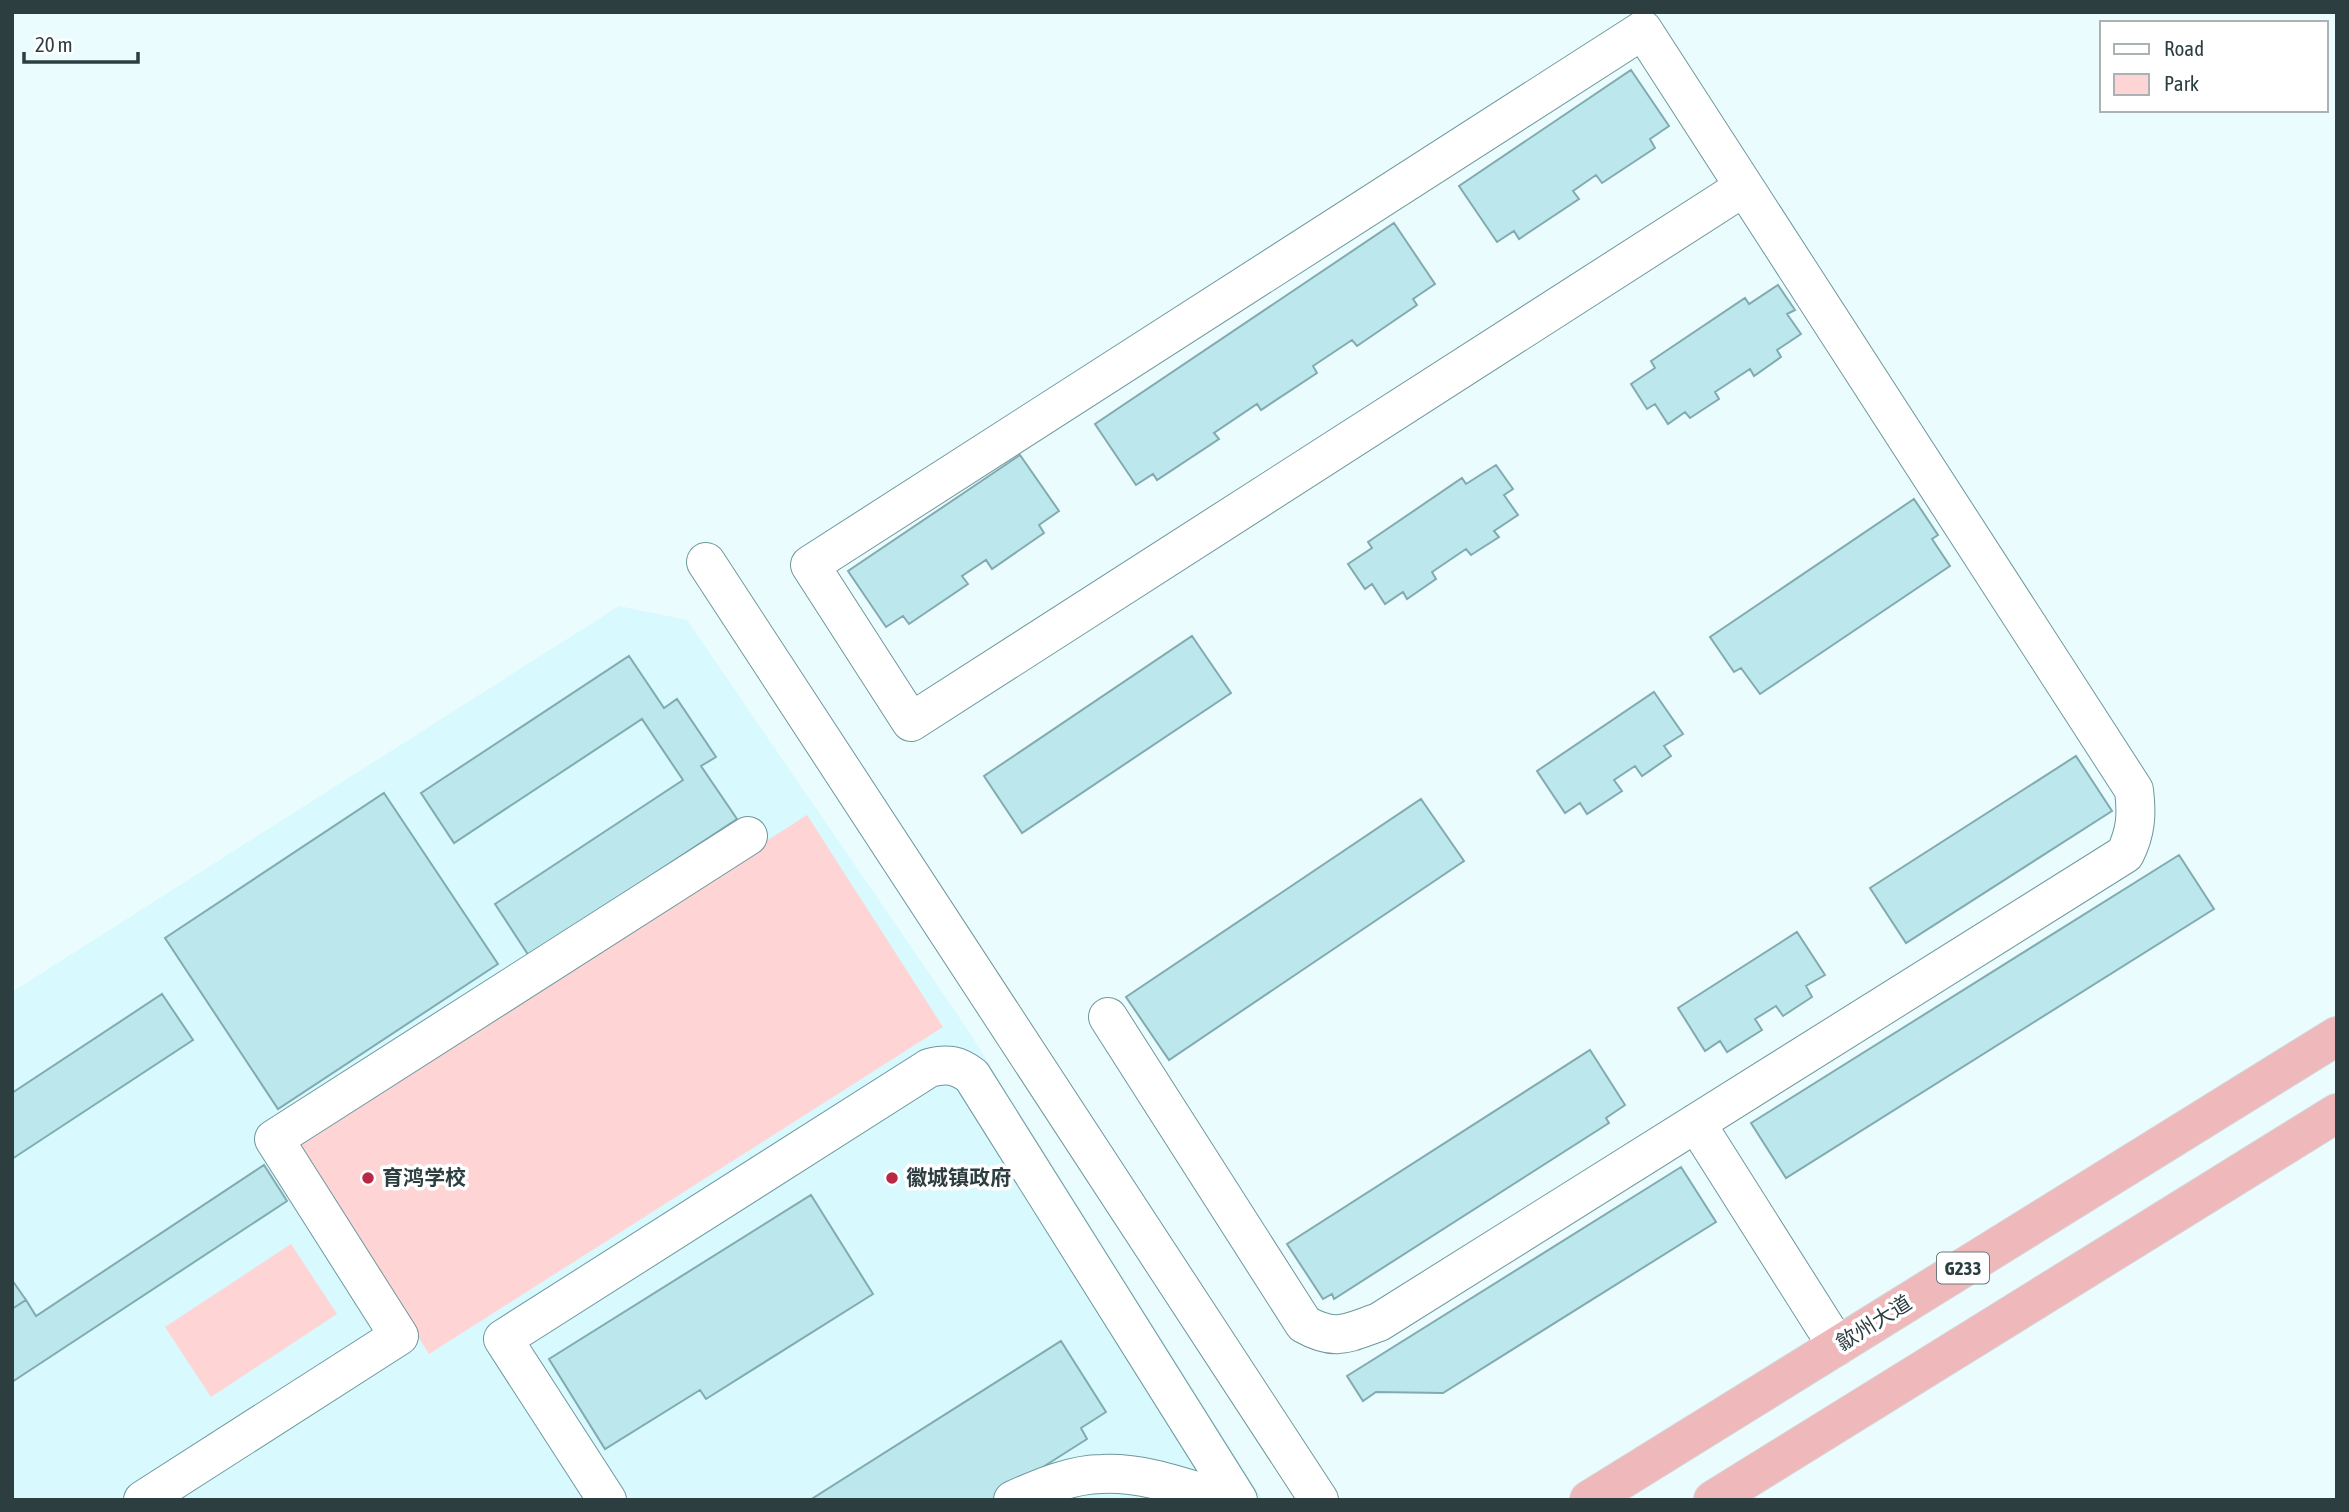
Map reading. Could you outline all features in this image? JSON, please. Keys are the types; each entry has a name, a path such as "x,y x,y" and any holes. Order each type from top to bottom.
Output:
{"highway":[{"name":"歙州大道","path":"1589,1500 2337,1036"},
{"path":"1713,1500 2337,1113"}],"street":[{"path":"1108,1017 1304,1324 1322,1334 1342,1335 1379,1322 2126,854 2135,830 2137,810 2134,790 1643,30 810,565 911,722 1744,187"},
{"path":"706,562 1319,1500"},
{"path":"143,1500 399,1336 274,1139 748,836"},
{"path":"607,1500 503,1339 929,1068 941,1064 953,1065 972,1076 1238,1500"},
{"path":"1696,1123 1837,1346"},
{"path":"1013,1500 1065,1481 1099,1474 1127,1474 1225,1500"}],"shaded area":[{"name":"育鸿学校","path":"619,606 687,620 966,1027 1263,1500 12,1500 12,992"}],"green space":[{"path":"807,815 943,1027 429,1354 294,1142"},
{"path":"291,1244 337,1314 211,1397 165,1327"}],"building":[{"path":"1631,70 1669,126 1650,139 1655,148 1602,183 1596,175 1573,191 1579,199 1519,239 1514,231 1497,242 1459,186"},
{"path":"1394,223 1435,284 1413,299 1417,305 1357,346 1352,340 1313,366 1317,373 1261,410 1257,404 1214,433 1219,439 1157,480 1153,474 1136,485 1095,424"},
{"path":"1778,285 1795,310 1787,314 1801,334 1777,350 1781,357 1754,376 1750,369 1715,392 1719,399 1690,418 1685,412 1668,424 1655,404 1647,409 1631,384 1655,368 1651,361 1745,298 1749,304"},
{"path":"1020,455 1059,511 1039,525 1044,533 992,569 986,560 962,576 968,584 909,624 903,616 886,627 848,571"},
{"path":"1496,465 1513,489 1504,495 1518,515 1494,531 1499,537 1471,555 1466,549 1432,572 1436,579 1407,599 1403,592 1385,604 1372,584 1365,589 1348,564 1372,548 1368,542 1462,478 1466,484"},
{"path":"1914,499 1938,535 1932,539 1950,566 1760,694 1741,668 1734,672 1710,637"},
{"path":"1192,636 1231,693 1022,833 984,776"},
{"path":"629,656 664,708 677,699 716,757 701,766 737,819 529,956 495,904 683,780 642,719 454,843 421,793"},
{"path":"1654,692 1683,734 1664,746 1671,756 1642,776 1635,766 1614,780 1622,791 1587,814 1580,803 1565,813 1537,771"},
{"path":"2076,756 2112,811 1906,943 1870,888"},
{"path":"384,793 498,964 278,1109 165,938"},
{"path":"1421,799 1464,861 1169,1060 1126,997"},
{"path":"2179,855 2214,909 1786,1178 1751,1123"},
{"path":"1797,932 1825,975 1806,986 1812,997 1783,1016 1776,1006 1755,1019 1762,1030 1727,1052 1720,1041 1705,1051 1678,1008"},
{"path":"162,994 193,1040 12,1159 12,1093"},
{"path":"1590,1050 1625,1105 1606,1118 1609,1123 1334,1299 1332,1294 1323,1299 1287,1244"},
{"path":"264,1165 287,1201 12,1382 12,1309 26,1300 36,1316"},
{"path":"1681,1167 1716,1222 1443,1393 1376,1392 1363,1401 1347,1376"},
{"path":"811,1195 873,1294 706,1399 700,1390 605,1449 549,1359"},
{"path":"12,1280 26,1300 12,1309"},
{"path":"1061,1341 1106,1412 1081,1428 1087,1439 991,1500 810,1500"}],"place":[{"name":"育鸿学校","path":"368,1178"},
{"name":"徽城镇政府","path":"892,1178"}]}
